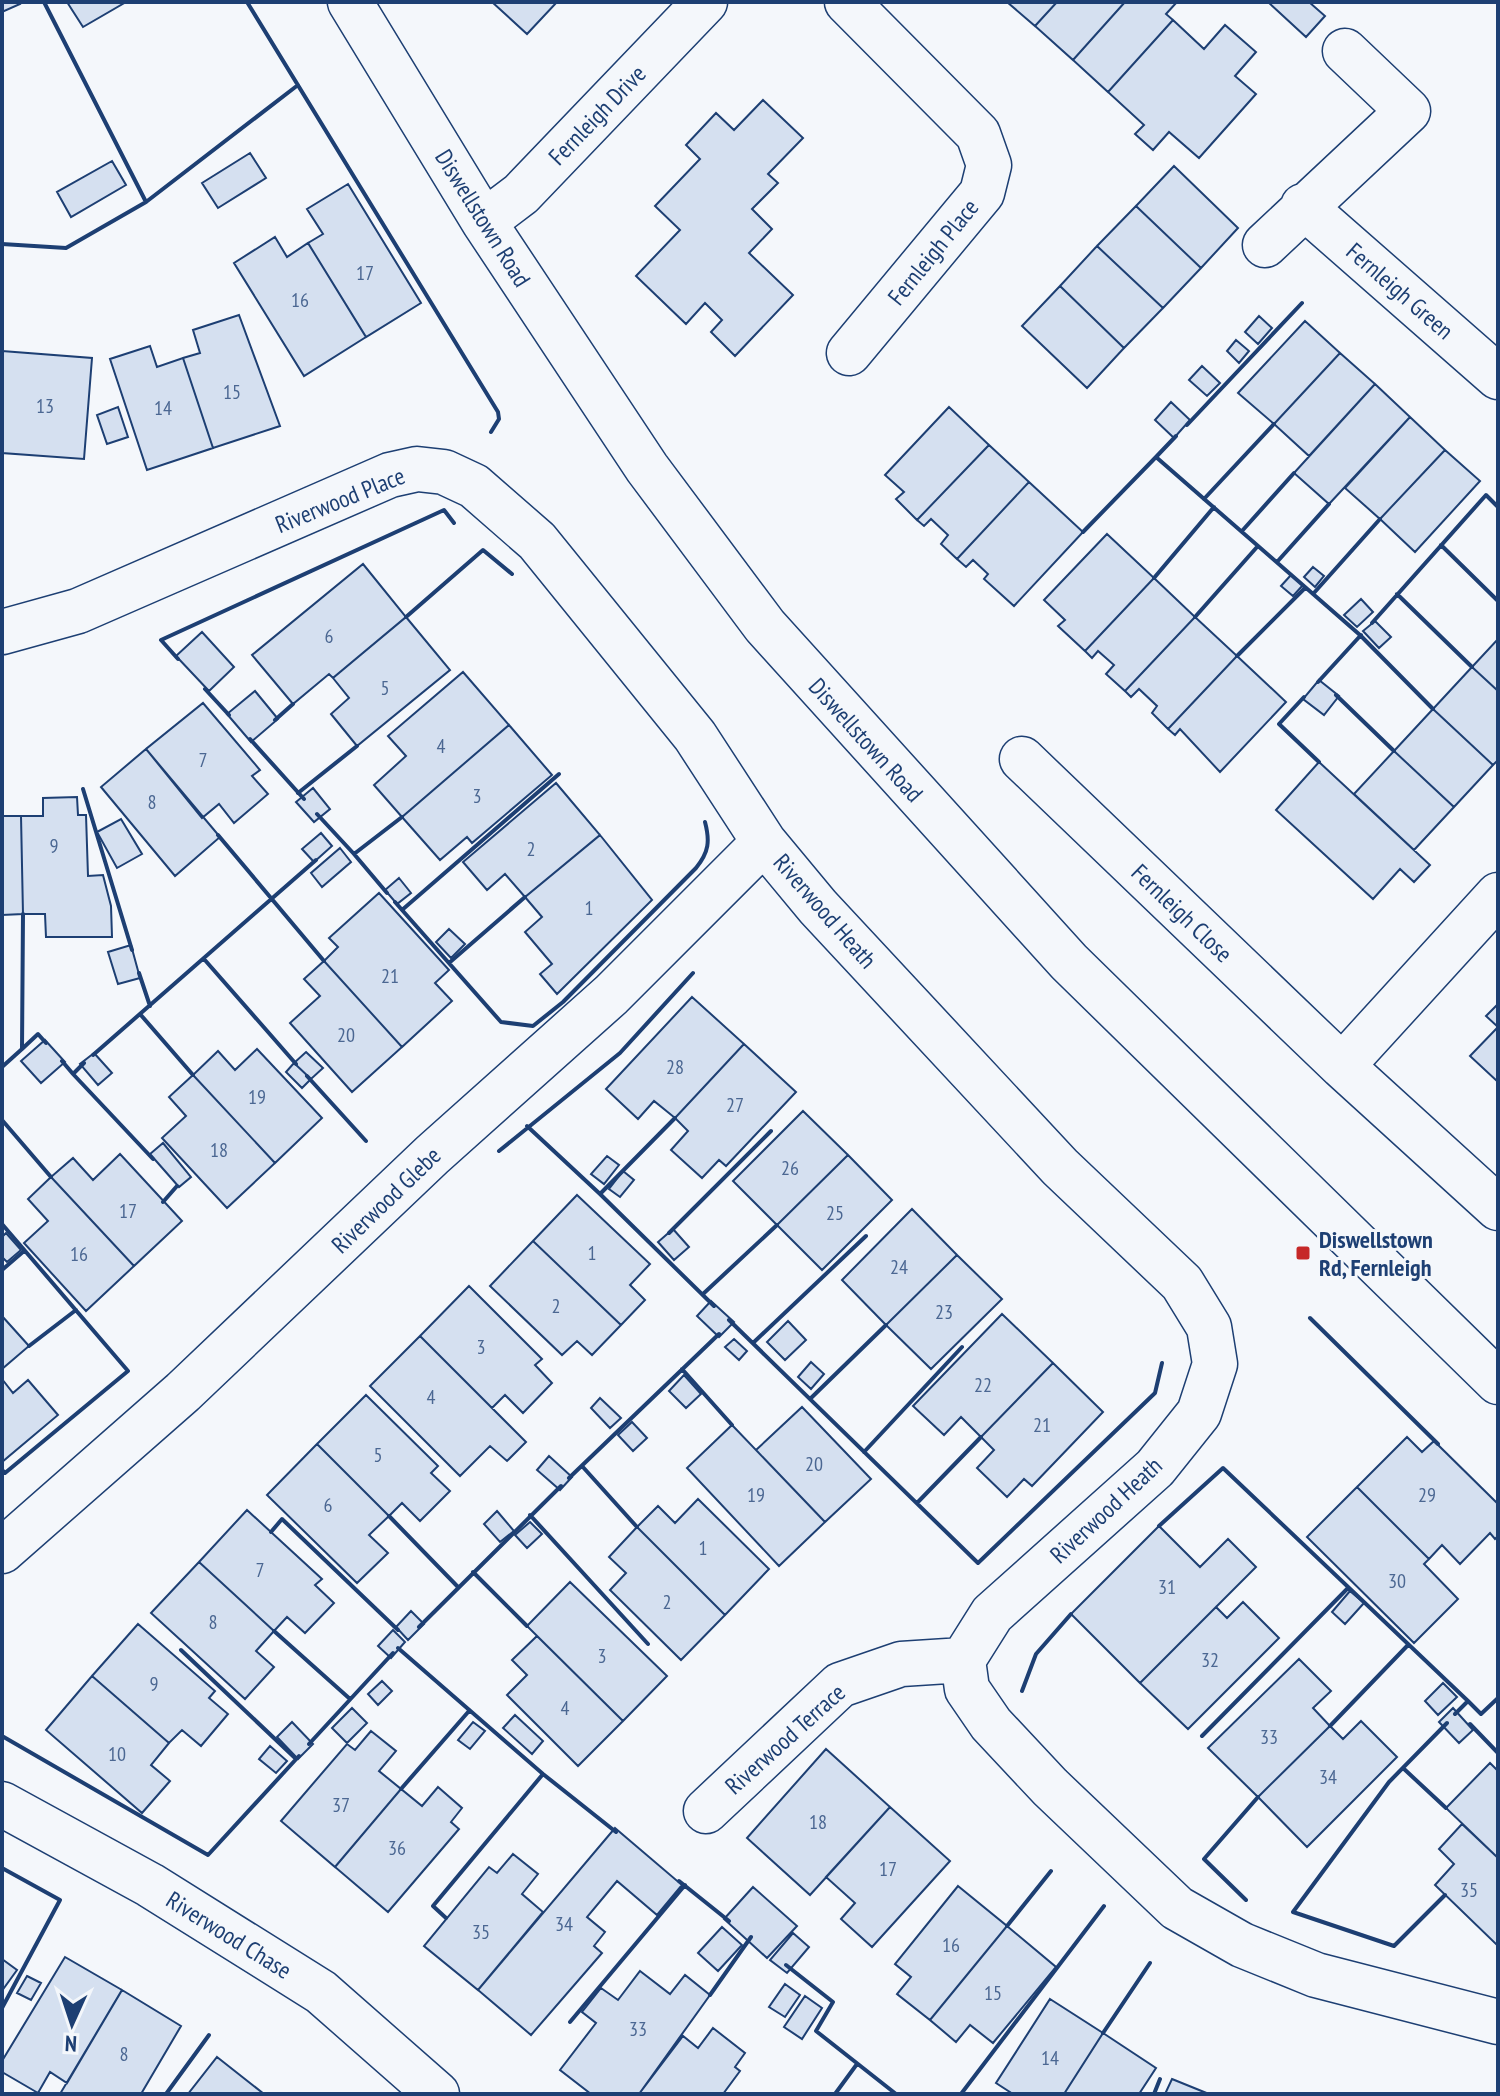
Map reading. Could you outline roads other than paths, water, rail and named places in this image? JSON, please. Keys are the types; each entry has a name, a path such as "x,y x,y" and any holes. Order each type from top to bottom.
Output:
{"street":[{"name":"Diswellstown Road","path":"350,2 484,222 647,468 765,626 1069,962 1498,1382"},
{"name":"Fernleigh Drive","path":"484,222 521,194 705,2"},
{"name":"Fernleigh Place","path":"847,2 978,134 989,165 982,193 849,353"},
{"path":"1265,245 1303,206 1408,111 1345,51"},
{"name":"Fernleigh Green","path":"1303,206 1498,377"},
{"name":"Riverwood Place","path":"2,632 78,611 390,475 417,469 444,472 474,486 537,541 695,736 764,842"},
{"name":"Fernleigh Close","path":"1022,759 1342,1066 1498,1208"},
{"name":"Riverwood Glebe","path":"2,1551 293,1291 432,1155 611,995 764,842"},
{"name":"Riverwood Heath","path":"764,842 818,907 1060,1167 1182,1283 1209,1327 1215,1364 1199,1413 1155,1468 992,1614 963,1660"},
{"path":"1342,1066 1498,895"},
{"path":"963,1660 967,1689 991,1724 1050,1787 1177,1908 1242,1945 1316,1975 1498,2022"},
{"name":"Riverwood Terrace","path":"706,1811 840,1685 901,1664 963,1660"},
{"name":"Riverwood Chase","path":"2,1804 150,1885 321,1992 437,2094"}],"place":[{"name":"Diswellstown Rd, Fernleigh","path":"1303,1253"}]}
